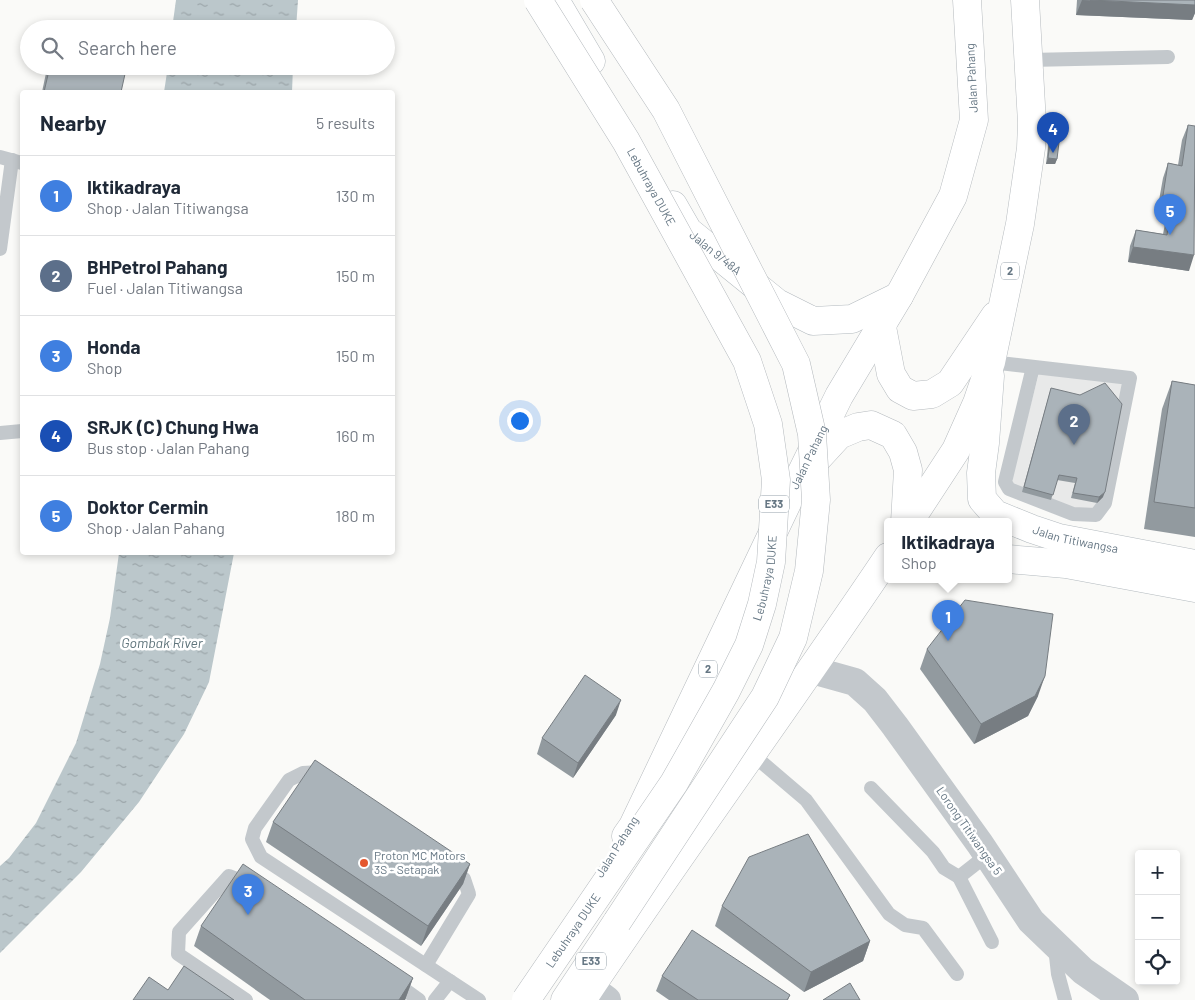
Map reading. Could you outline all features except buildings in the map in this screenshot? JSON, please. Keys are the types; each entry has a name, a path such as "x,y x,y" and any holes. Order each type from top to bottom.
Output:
{"main road":[{"name":"Lebuhraya DUKE","path":"526,1000 674,783 726,691 748,645 762,604 771,562 776,480 768,424 747,361 626,141 538,0"},
{"name":"Jalan 9/48A","path":"555,0 688,231 777,303 813,321 852,320 900,296"},
{"name":"E33","path":"565,1000 765,697 793,638 809,571 816,500 812,434 796,364 666,110 594,0"},
{"name":"Jalan Pahang","path":"517,1000 633,826 839,396 900,296 953,196 974,120 967,0"},
{"name":"2","path":"912,518 956,450 977,403 991,362 1020,224 1031,148 1032,123 1025,0"},
{"path":"882,327 891,374 900,389 913,396 932,394 950,383 1004,301"},
{"name":"Jalan Titiwangsa","path":"991,362 981,473 982,499 995,514 1005,518"},
{"path":"798,480 839,435 858,427 871,425 893,435 903,452 908,470 905,518"},
{"name":"Jalan Titiwangsa","path":"1012,521 1059,538 1195,564"},
{"name":"Jalan Titiwangsa","path":"1012,559 1066,564 1195,588"},
{"path":"593,996 752,754 812,670 884,563"}],"street":[{"name":"Lorong Titiwangsa 5","path":"812,670 855,682 875,700 987,855 1031,921 1082,971 1125,1000"}],"lane":[{"path":"1029,60 1168,57"},
{"path":"0,249 12,160"},
{"path":"991,362 1130,378 1105,504 1096,516 1073,514 1009,489 1005,482 1033,367"},
{"path":"0,433 20,431"},
{"path":"752,754 806,800 889,914 905,925 923,928 957,974"},
{"path":"336,783 320,772 303,772 289,780 255,828 252,839 261,857 479,1000"},
{"path":"871,788 933,852 944,868 960,877 992,942"},
{"path":"960,877 987,855"},
{"path":"426,965 468,894 464,879 439,858"},
{"path":"246,1000 178,954 179,932 229,876 249,884 257,890"},
{"path":"1055,944 1058,974 1065,1000"},
{"path":"380,973 414,999"},
{"path":"435,1000 450,981"}],"shaded area":[{"path":"1039,373 1124,381 1099,503 1094,509 1073,509 1013,484 1012,477"}],"water":[{"path":"176,0 298,0 297,20 173,20"},
{"path":"167,75 293,75 292,90 164,90"},
{"name":"Gombak River","path":"119,555 234,555 209,682 184,734 139,802 81,872 0,953 0,866 9,858 36,823 76,743 100,664 110,618"}],"place":[{"name":"SRJK (C) Chung Hwa","path":"1053,153"},
{"name":"Doktor Cermin","path":"1170,235"},
{"name":"BHPetrol Pahang","path":"1074,445"},
{"name":"Iktikadraya","path":"948,641"},
{"name":"Proton MC Motors 3S - Setapak","path":"364,863"},
{"name":"Honda","path":"248,915"}]}
